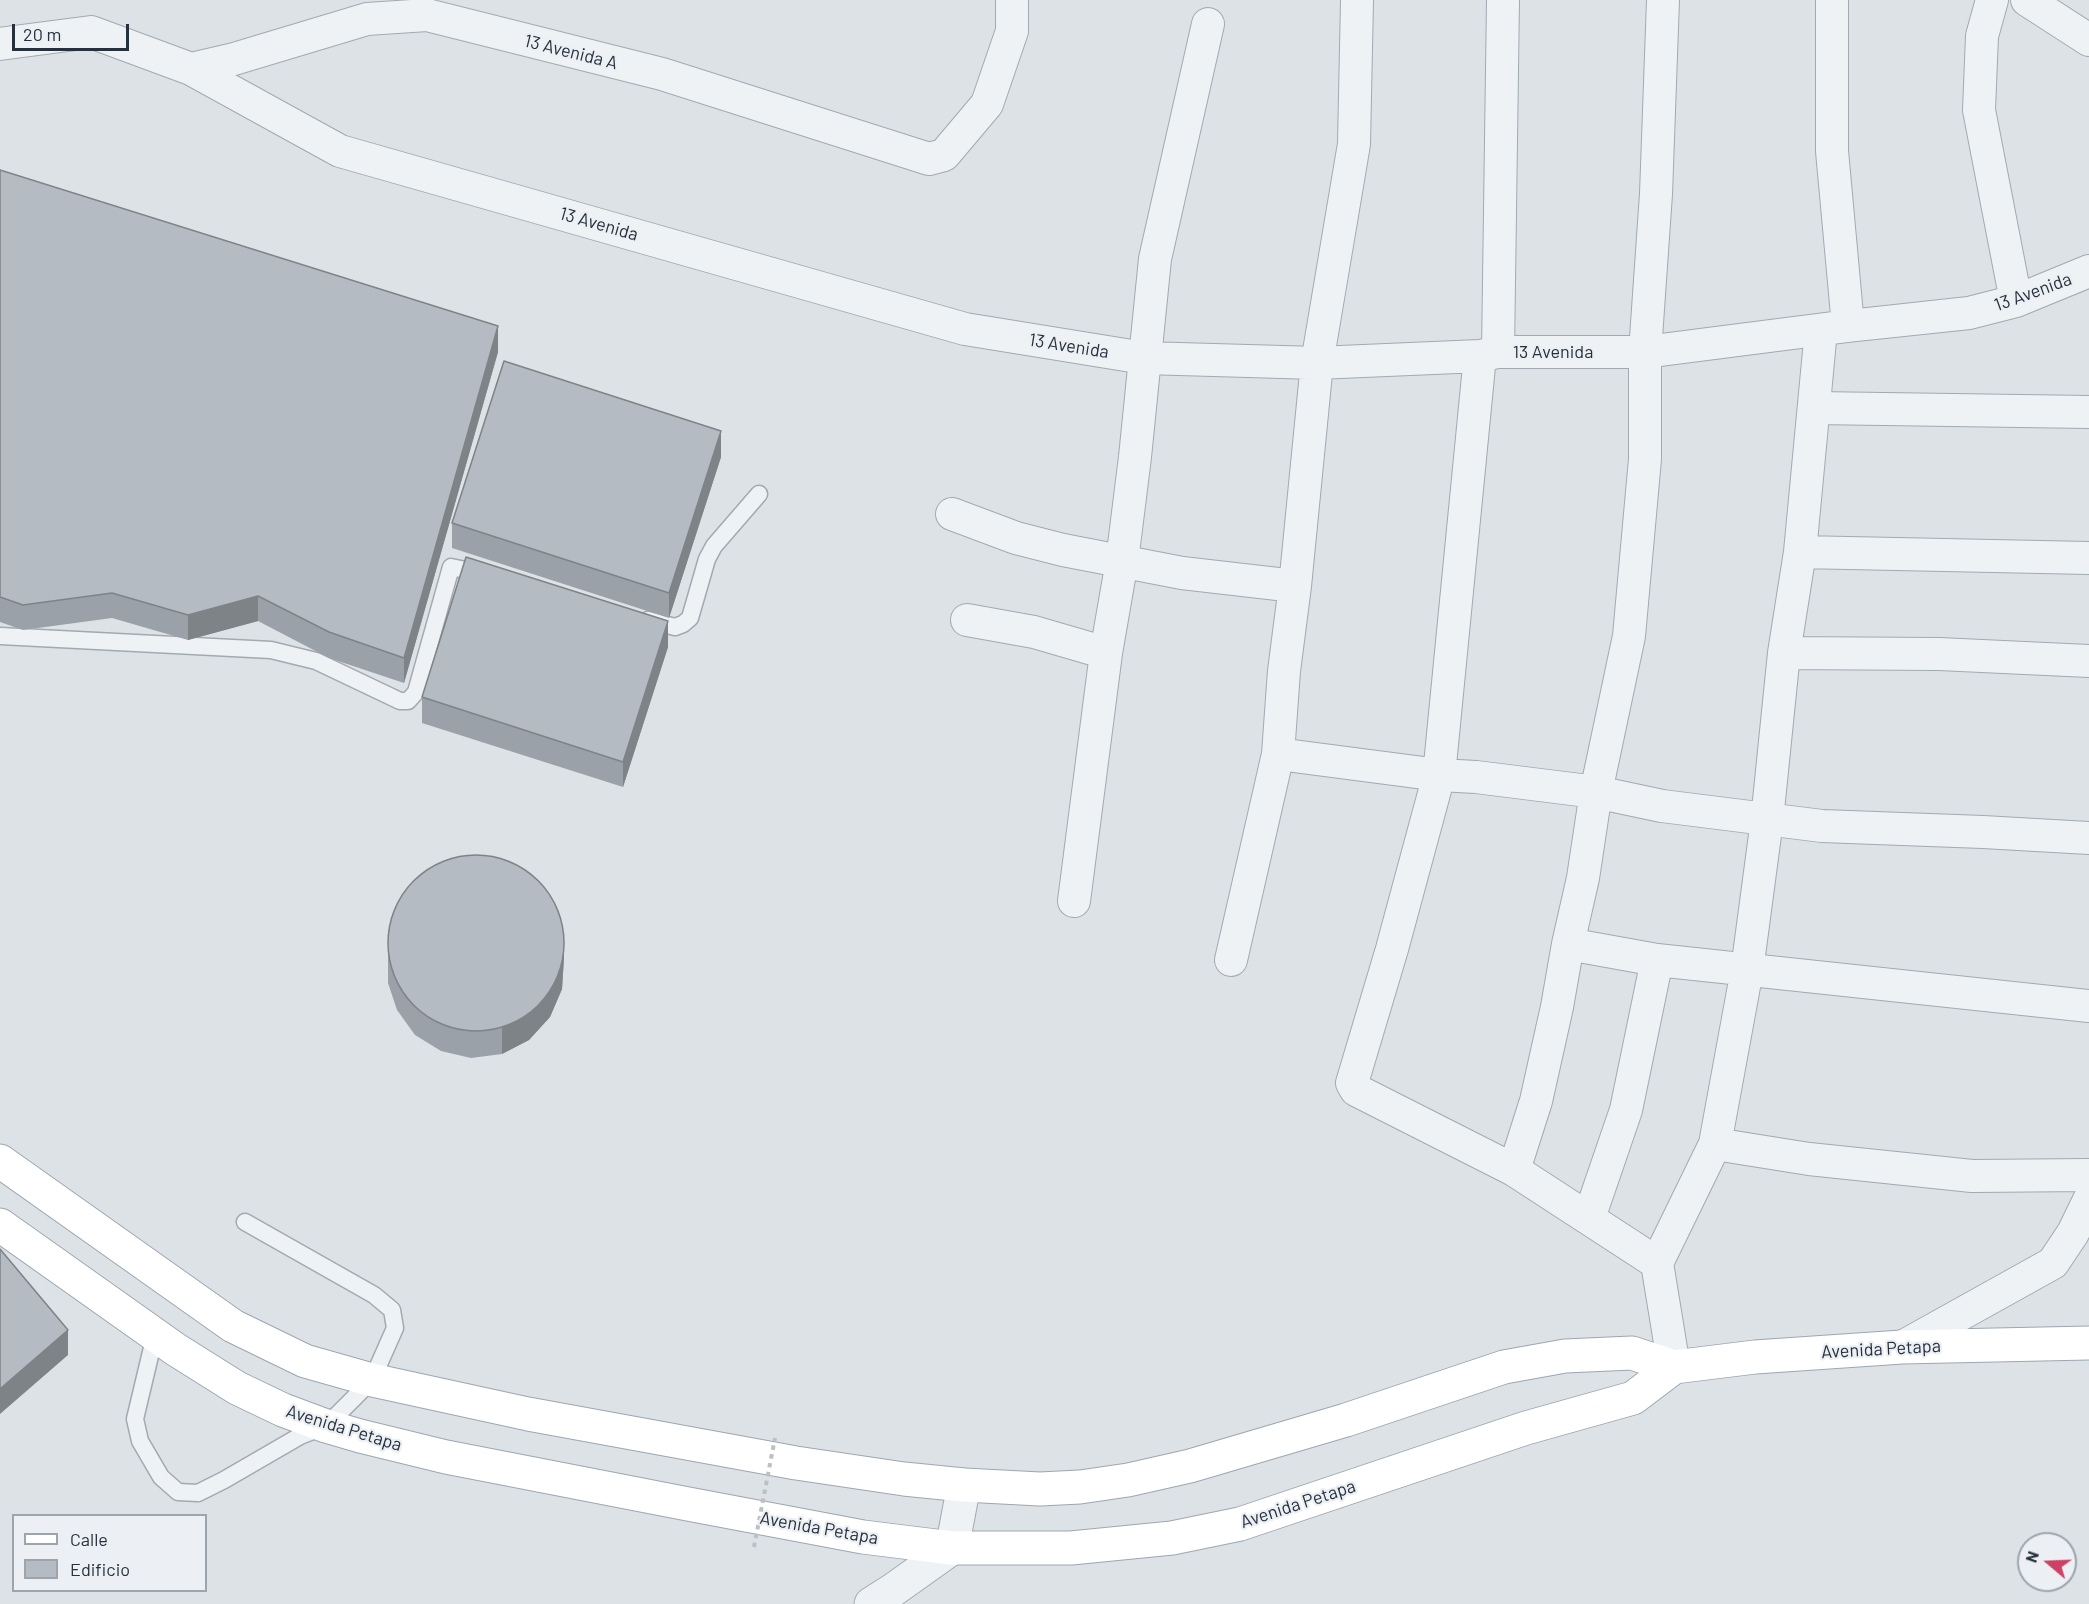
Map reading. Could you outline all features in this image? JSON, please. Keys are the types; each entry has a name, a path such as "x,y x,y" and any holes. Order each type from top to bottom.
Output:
{"main road":[{"name":"Avenida Petapa","path":"0,1161 233,1326 305,1361 372,1380 528,1414 796,1463 904,1479 964,1485 1040,1489 1128,1480 1190,1466 1346,1420 1504,1367 1565,1356 1632,1353 1674,1367 1755,1357 1902,1347 2089,1342"},
{"name":"Avenida Petapa","path":"0,1225 155,1335 237,1388 283,1410 326,1426 446,1457 863,1538 952,1548 1071,1548 1172,1538 1240,1524 1526,1428 1633,1398 1674,1367"}],"street":[{"name":"13 Avenida A","path":"191,69 234,59 366,19 427,15 662,74 928,159 944,155 987,104 1012,31 1012,0"},
{"path":"1231,960 1278,754 1284,671 1295,586 1317,363 1354,144 1357,0"},
{"path":"1503,0 1489,354 1439,775 1352,1083 1356,1090 1514,1170 1657,1263"},
{"path":"1514,1170 1536,1101 1557,1007 1583,878 1596,792 1629,636 1645,459 1645,352 1656,194 1663,0"},
{"path":"1674,1367 1657,1263 1715,1144 1747,970 1767,820 1784,653 1800,552 1815,408 1835,328 1832,0"},
{"path":"1992,0 1982,36 1979,110 2016,301"},
{"path":"2027,0 2089,40"},
{"path":"1074,902 1106,653 1122,561 1155,259 1208,24"},
{"name":"13 Avenida","path":"0,44 91,32 191,69 340,151 965,329 1144,358 1317,363 1489,354 1645,352 1969,313 2016,301 2089,271"},
{"path":"1815,408 2089,411"},
{"path":"952,514 1016,538 1054,548 1182,573 1295,586"},
{"path":"1800,552 2089,558"},
{"path":"967,620 1034,632 1106,653"},
{"path":"1784,653 1940,654 2089,661"},
{"path":"1278,754 1596,792 1662,806 1822,826 2089,838"},
{"path":"1568,944 1657,960 2089,1006"},
{"path":"1589,1218 1626,1110 1657,960"},
{"path":"1715,1144 1809,1159 1972,1176 2089,1175"},
{"path":"1902,1347 2053,1263 2073,1233 2089,1200"},
{"path":"871,1604 952,1548 964,1485"}],"lane":[{"path":"629,614 675,627 690,618 707,559 714,546 759,494"},
{"path":"0,636 272,650 316,661 400,701 408,701 416,692 451,567 455,566 501,579"},
{"path":"155,1335 135,1419 140,1441 161,1478 178,1492 198,1493 300,1436 326,1426 372,1380 394,1328 393,1310 374,1295 245,1222"}],"path":[{"path":"754,1547 775,1438"}],"building":[{"path":"0,170 498,326 404,658 329,632 258,596 188,615 112,593 23,605 0,597"},
{"path":"504,361 721,431 669,593 452,523"},
{"path":"466,557 668,621 623,762 422,697"},
{"path":"476,855 510,862 525,870 538,881 549,894 557,909 564,943 557,977 549,992 538,1005 525,1016 510,1024 476,1031 442,1024 427,1016 414,1005 403,992 395,977 388,943 395,909 403,894 414,881 427,870 442,862"},
{"path":"0,1249 68,1330 0,1389"}]}
